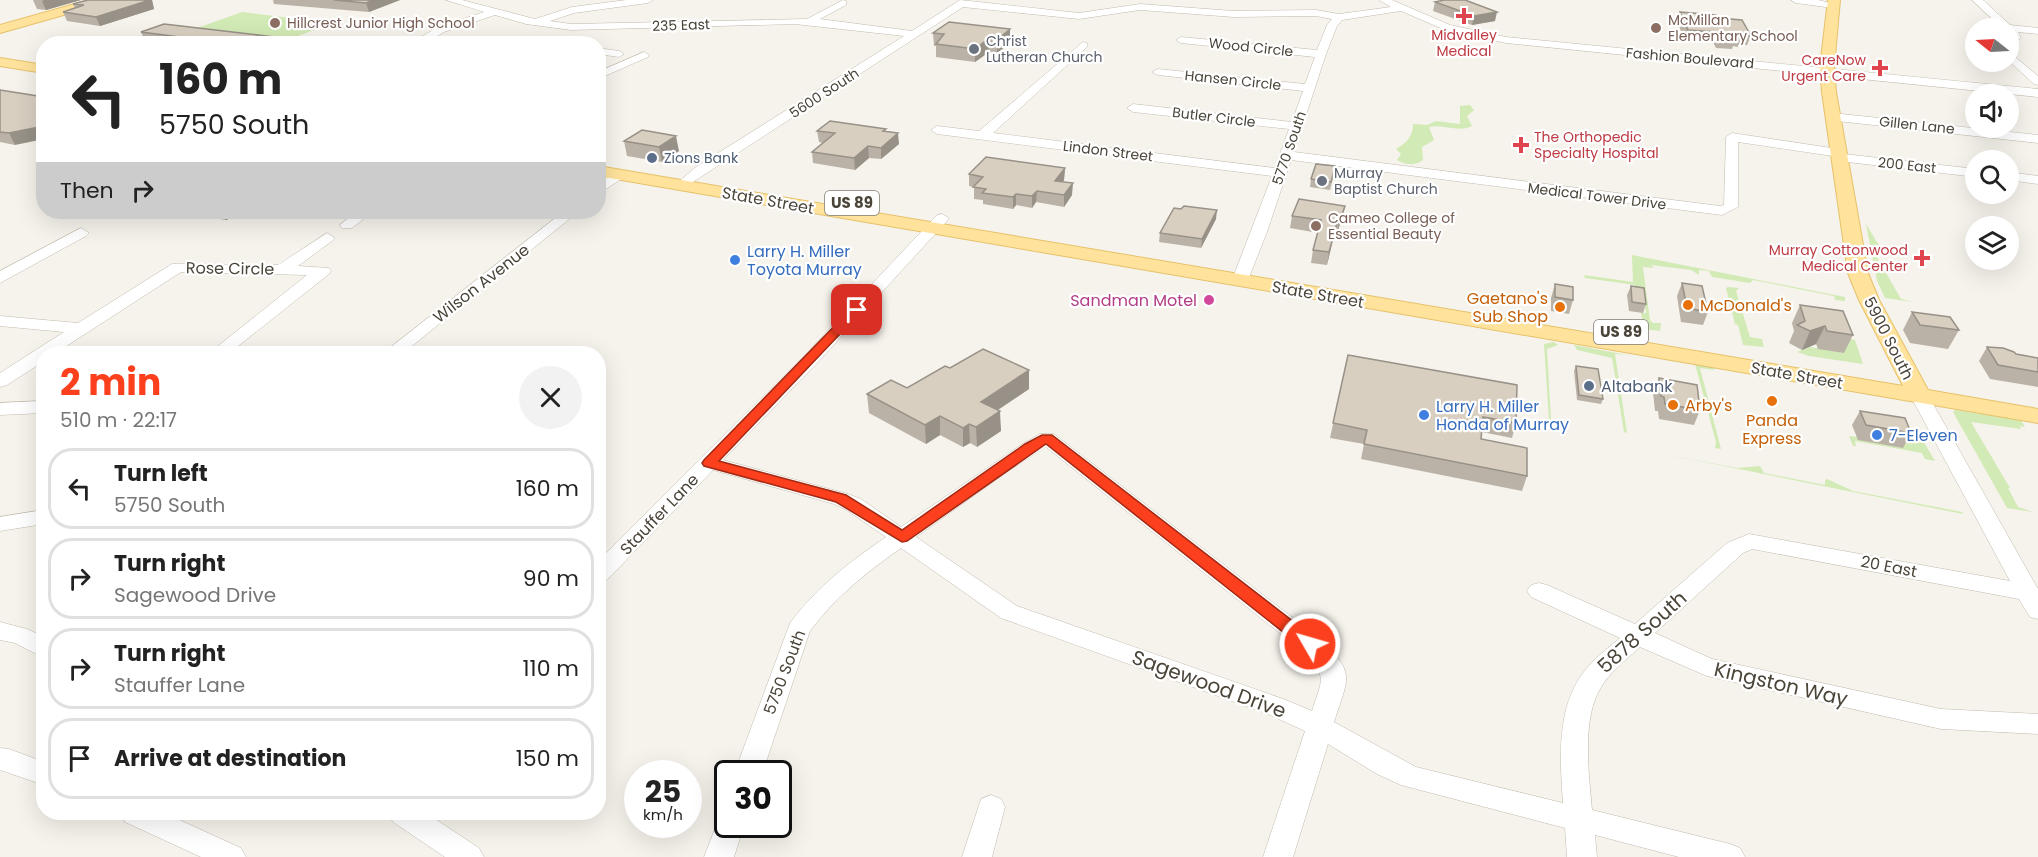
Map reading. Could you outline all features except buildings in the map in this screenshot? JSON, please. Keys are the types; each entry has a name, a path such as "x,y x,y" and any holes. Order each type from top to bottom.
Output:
{"main road":[{"path":"0,29 102,0"},
{"name":"5900 South","path":"1833,2 1827,72 1832,117 1858,273 1869,300 1915,388"},
{"path":"0,35 60,12"},
{"path":"0,62 36,68"},
{"path":"0,72 36,77"},
{"name":"State Street","path":"606,163 687,181 1915,388 2038,416"},
{"name":"State Street","path":"606,173 687,181"},
{"name":"State Street","path":"1915,388 2038,401"}],"street":[{"name":"235 East","path":"450,0 534,23 596,28 808,22 915,34"},
{"path":"534,23 572,10 648,0"},
{"path":"1302,0 1310,13"},
{"name":"Fashion Boulevard","path":"1384,0 1448,27 1506,40 2038,93"},
{"path":"1796,0 1833,2"},
{"path":"1977,0 1998,18"},
{"path":"964,2 1078,16 1140,7 1234,14 1310,13 1339,17 1401,8"},
{"name":"5600 South","path":"687,181 964,2"},
{"path":"808,22 843,3"},
{"path":"429,36 440,30 492,13"},
{"name":"5770 South","path":"1243,274 1321,54 1332,26 1339,17"},
{"path":"2019,29 2038,31"},
{"name":"Wood Circle","path":"1181,40 1321,54"},
{"path":"982,135 1083,45"},
{"path":"606,52 619,54 606,61"},
{"path":"606,72 644,55"},
{"path":"2019,64 2038,82"},
{"name":"Hansen Circle","path":"1158,72 1309,88"},
{"name":"Butler Circle","path":"1133,108 1296,126"},
{"name":"Gillen Lane","path":"1832,117 2038,139"},
{"name":"Lindon Street","path":"937,130 1280,173"},
{"name":"Medical Tower Drive","path":"1286,155 1421,174 1722,210 1731,207 1732,137 1838,155"},
{"name":"200 East","path":"1838,155 1965,172"},
{"path":"606,184 618,175"},
{"path":"2019,177 2038,180"},
{"path":"347,225 355,219"},
{"name":"Wilson Avenue","path":"401,346 562,219"},
{"name":"Stauffer Lane","path":"606,567 813,357 937,223"},
{"path":"0,278 81,233"},
{"path":"284,269 327,238"},
{"name":"Rose Circle","path":"55,346 178,267 323,270 227,346"},
{"path":"0,321 82,329"},
{"name":"Rose Circle","path":"0,381 36,358"},
{"name":"5900 South","path":"1915,388 2033,602"},
{"path":"0,409 36,407"},
{"name":"5750 South","path":"753,760 799,629 811,610 843,579 1030,447 1047,438 1327,659 1334,673 1334,682 1319,726"},
{"name":"Sagewood Drive","path":"709,463 841,498 1010,612 1277,707 1319,726 1387,766 1412,777 1730,857"},
{"path":"0,524 36,518"},
{"name":"20 East","path":"1749,540 2033,602"},
{"name":"5878 South","path":"1582,857 1575,750 1576,721 1582,698 1594,677 1735,548 1749,540"},
{"name":"Kingston Way","path":"1539,591 1707,668 1941,719 2038,724"},
{"path":"0,631 36,637"},
{"path":"1278,857 1319,726"},
{"path":"0,759 9,760 36,771"},
{"path":"977,857 991,807"},
{"path":"150,820 231,857"},
{"path":"414,820 469,857"},
{"path":"719,857 726,838"}],"green space":[{"path":"242,12 333,23 298,36 220,36 186,32"},
{"path":"1470,105 1474,110 1467,116 1472,126 1462,129 1429,127 1434,140 1422,147 1423,160 1410,164 1397,160 1401,154 1396,149 1408,139 1412,133 1413,124 1427,125 1436,121 1460,124 1460,106"},
{"path":"1866,224 1883,252 1874,252 1901,299 1912,302 1885,298 1877,281"},
{"path":"1632,255 1845,297 1845,301 1835,300 1834,296 1753,280 1750,283 1712,277 1709,271 1699,270 1699,275 1691,270 1651,265 1654,268 1643,267 1650,320 1653,323 1661,323 1660,331 1644,329 1641,313 1646,313 1644,297 1636,296 1635,285 1585,278 1584,275 1633,282"},
{"path":"1726,288 1739,288 1736,291 1750,337 1762,339 1764,347 1743,345 1738,325 1735,324"},
{"path":"1845,338 1855,340 1863,364 1797,352 1810,347 1844,353"},
{"path":"1554,342 1558,345 1547,349 1551,420 1549,420 1544,344"},
{"path":"1574,345 1627,355 1615,354 1627,433 1624,432 1612,358 1577,350"},
{"path":"1695,364 1715,368 1713,370 1700,368 1721,449 1715,448 1716,442"},
{"path":"1955,410 2021,420 2025,427 2020,426 2021,429 1971,422 2010,488 2008,488 2018,507 2033,512 2007,508 1953,412"},
{"path":"1897,433 1921,437 1935,461 1925,459 1922,453 1855,441 1856,446 1853,446 1849,436 1857,437"},
{"path":"1659,453 1737,468 1760,466 1764,473 1825,485 1827,479 1853,491 1963,514"}],"place":[{"name":"Midvalley Medical","path":"1464,16"},
{"name":"Hillcrest Junior High School","path":"275,23"},
{"name":"McMillan Elementary School","path":"1656,28"},
{"name":"Christ Lutheran Church","path":"974,49"},
{"name":"CareNow Urgent Care","path":"1880,68"},
{"name":"The Orthopedic Specialty Hospital","path":"1521,145"},
{"name":"Zions Bank","path":"652,158"},
{"name":"Murray Baptist Church","path":"1322,181"},
{"name":"Cameo College of Essential Beauty","path":"1316,226"},
{"name":"Murray Cottonwood Medical Center","path":"1922,258"},
{"name":"Larry H. Miller Toyota Murray","path":"735,260"},
{"name":"Sandman Motel","path":"1209,300"},
{"name":"McDonald's","path":"1688,305"},
{"name":"Gaetano's Sub Shop","path":"1560,307"},
{"name":"Altabank","path":"1589,386"},
{"name":"Panda Express","path":"1772,401"},
{"name":"Arby's","path":"1673,405"},
{"name":"Larry H. Miller Honda of Murray","path":"1424,415"},
{"name":"7-Eleven","path":"1877,435"}],"route":[{"path":"857,310 709,463 841,498 902,537 1030,447 1047,438 1062,447 1310,644"}]}
